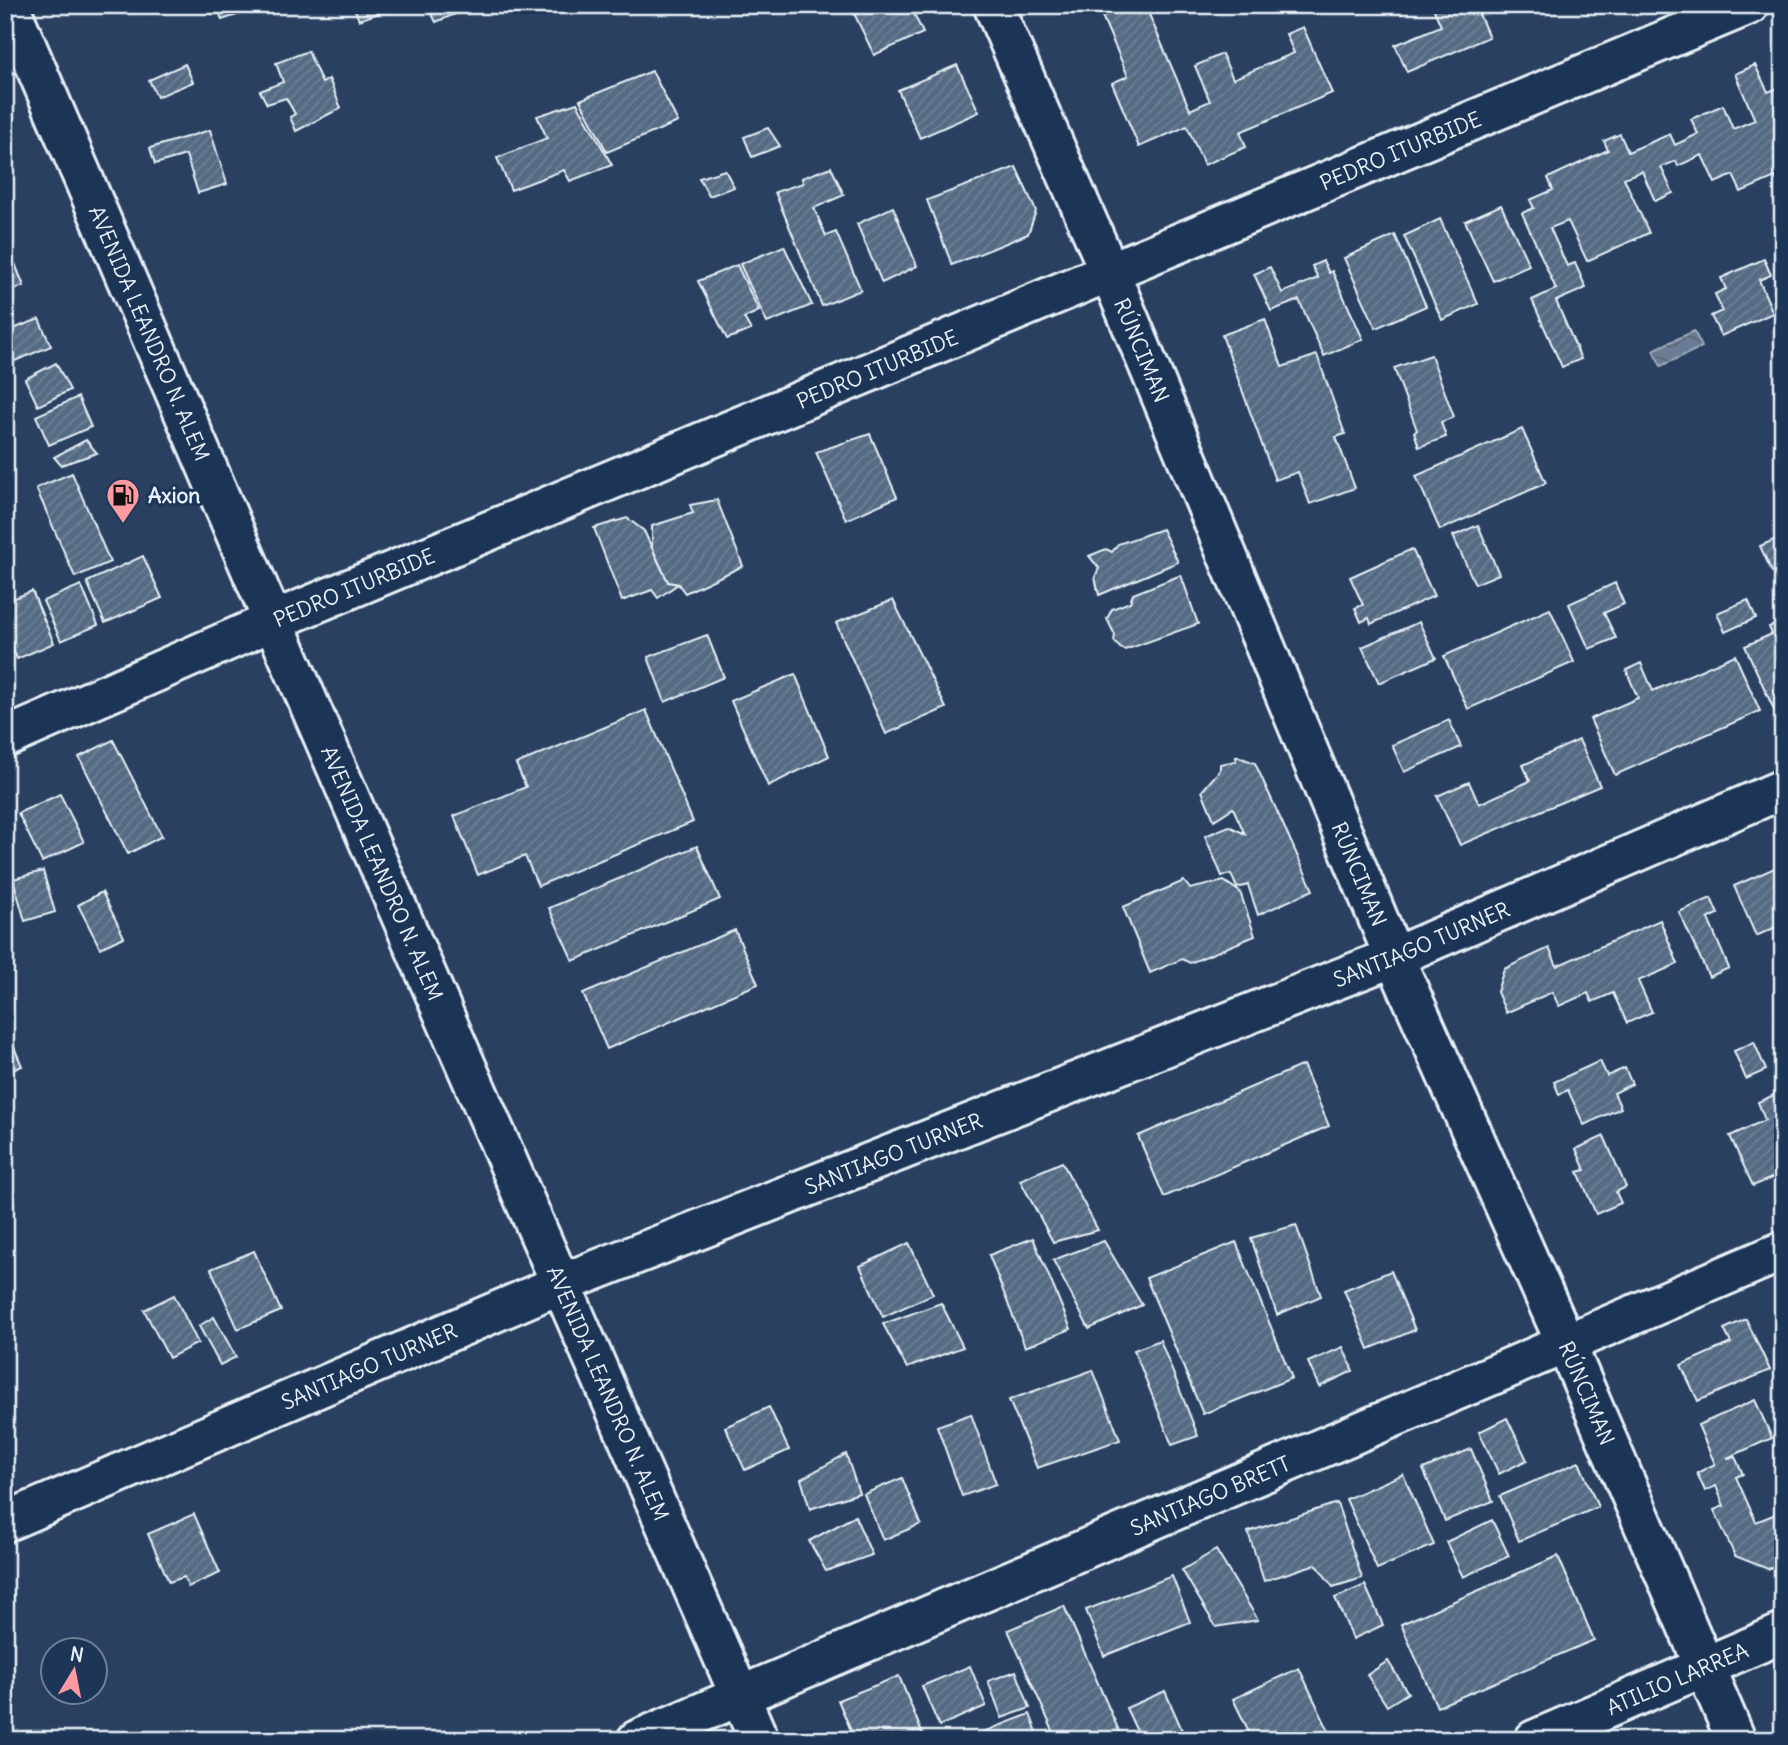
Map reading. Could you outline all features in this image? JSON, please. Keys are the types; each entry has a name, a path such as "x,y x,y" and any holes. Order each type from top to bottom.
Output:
{"street":[{"name":"AVENIDA LEANDRO N. ALEM","path":"9,5 759,1740"},
{"name":"RÚNCIMAN","path":"993,5 1110,273 1394,957 1566,1344 1736,1740"},
{"name":"PEDRO ITURBIDE","path":"5,738 273,621 1749,5"},
{"name":"SANTIAGO TURNER","path":"5,1522 563,1283 1394,957 1783,789"},
{"name":"SANTIAGO BRETT","path":"637,1740 1783,1251"},
{"name":"ATILIO LARREA","path":"1534,1740 1783,1633"}],"water":[{"path":"1694,331 1702,347 1661,366 1653,350"}],"building":[{"path":"217,5 264,5 264,6 222,20"},
{"path":"353,5 398,5 398,6 359,20"},
{"path":"427,5 469,5 470,8 436,22"},
{"path":"850,5 910,5 923,33 874,55"},
{"path":"1078,5 1102,5 1081,14"},
{"path":"1128,5 1145,5 1190,110 1210,101 1195,66 1222,54 1233,79 1294,53 1286,34 1303,27 1332,93 1240,132 1246,147 1204,165 1187,126 1139,147 1112,83 1128,76 1102,16"},
{"path":"1432,5 1475,5 1489,37 1407,72 1395,45 1441,26"},
{"path":"308,51 322,83 329,79 341,108 296,131 290,117 295,114 286,98 267,104 260,91 283,82 276,63"},
{"path":"185,64 193,82 157,97 149,80"},
{"path":"957,65 979,112 920,138 898,90"},
{"path":"1755,65 1768,92 1783,86 1783,186 1780,187 1775,177 1741,192 1733,175 1715,183 1702,155 1678,166 1676,161 1661,167 1673,193 1655,201 1642,171 1624,178 1649,233 1587,261 1568,221 1550,228 1567,266 1575,263 1586,288 1556,301 1581,359 1562,367 1532,300 1556,289 1522,213 1534,208 1530,200 1553,190 1548,178 1608,150 1604,141 1620,134 1628,152 1670,134 1675,145 1698,134 1691,119 1723,105 1733,129 1755,120 1735,74"},
{"path":"652,71 678,122 607,152 580,100"},
{"path":"577,103 612,165 570,181 564,170 511,190 497,158 547,138 537,116"},
{"path":"768,128 780,146 752,157 744,137"},
{"path":"210,130 227,184 198,193 186,155 155,164 150,148"},
{"path":"831,167 844,195 814,208 826,236 836,232 861,290 822,306 775,192 803,183 802,178"},
{"path":"1016,167 1036,211 1028,234 952,265 927,200"},
{"path":"725,170 734,187 709,196 699,178"},
{"path":"1501,205 1529,265 1493,281 1465,221"},
{"path":"893,207 917,266 882,283 857,224"},
{"path":"1440,219 1478,304 1442,320 1404,236"},
{"path":"1395,235 1426,306 1376,328 1344,258"},
{"path":"784,246 812,305 767,323 740,264"},
{"path":"9,249 24,286 5,293 5,250"},
{"path":"1764,259 1771,275 1759,280 1773,313 1721,336 1711,316 1722,311 1715,294 1726,289 1721,278"},
{"path":"1323,261 1329,273 1332,271 1363,339 1324,356 1299,300 1271,311 1254,274 1270,267 1282,293 1318,278 1312,266"},
{"path":"737,265 759,311 744,318 751,330 727,339 698,281"},
{"path":"39,319 51,346 10,363 5,351 5,332"},
{"path":"1265,319 1282,367 1317,355 1345,434 1336,437 1355,488 1310,504 1298,472 1275,480 1222,335"},
{"path":"1431,355 1454,417 1441,422 1446,437 1419,447 1414,432 1417,430 1394,368"},
{"path":"56,363 70,390 38,406 25,379"},
{"path":"78,397 91,427 49,445 36,416"},
{"path":"1522,429 1546,483 1440,530 1416,476"},
{"path":"870,434 897,497 846,520 816,452"},
{"path":"86,440 97,453 61,465 54,457"},
{"path":"72,473 110,562 75,577 36,488"},
{"path":"717,500 743,566 685,593 678,584 668,582 652,548 652,526 693,513 690,505"},
{"path":"627,518 644,531 668,582 678,584 658,598 652,590 622,601 594,528"},
{"path":"1478,525 1499,574 1475,584 1453,536"},
{"path":"1162,529 1178,562 1099,595 1095,577 1099,568 1089,556 1106,549 1112,552 1118,544"},
{"path":"1783,536 1783,567 1772,572 1760,546"},
{"path":"1412,549 1434,596 1371,624 1369,618 1361,622 1355,608 1363,605 1350,577"},
{"path":"143,556 162,598 105,623 87,582"},
{"path":"1181,575 1198,624 1125,650 1120,648 1114,641 1115,635 1107,619 1112,609 1130,602 1133,594"},
{"path":"1615,583 1624,604 1604,613 1616,638 1589,649 1569,604"},
{"path":"81,585 98,625 61,641 43,601"},
{"path":"32,591 54,643 17,659 5,631 5,602"},
{"path":"893,600 946,708 886,734 836,623"},
{"path":"1748,600 1756,618 1725,632 1717,613"},
{"path":"1550,609 1574,662 1468,709 1444,656"},
{"path":"1783,621 1783,709 1775,712 1745,646 1772,634 1769,627"},
{"path":"1419,622 1436,658 1379,683 1362,647"},
{"path":"707,635 724,677 665,702 648,657"},
{"path":"1735,655 1760,711 1615,775 1590,719 1638,698 1626,670 1641,663 1653,691"},
{"path":"795,674 829,756 768,786 731,701"},
{"path":"646,710 693,822 538,886 525,856 478,875 454,816 526,787 516,764"},
{"path":"1449,720 1461,747 1404,772 1392,745"},
{"path":"113,740 162,836 128,854 79,757"},
{"path":"1579,740 1600,786 1460,845 1437,796 1469,782 1479,804 1530,781 1523,765"},
{"path":"1236,756 1255,763 1313,890 1258,915 1248,885 1237,888 1231,874 1222,876 1205,836 1229,826 1245,834 1233,808 1214,820 1202,791 1220,770 1220,764 1236,761"},
{"path":"60,794 84,842 42,862 18,813"},
{"path":"697,846 720,899 573,961 549,908"},
{"path":"1779,866 1783,875 1783,924 1756,936 1734,886"},
{"path":"43,871 55,912 25,921 13,879"},
{"path":"1184,881 1190,889 1224,881 1240,892 1255,936 1190,963 1182,959 1150,973 1123,907"},
{"path":"102,892 124,937 100,948 78,905"},
{"path":"1711,898 1718,914 1708,919 1729,968 1709,977 1679,912"},
{"path":"1660,920 1678,964 1638,981 1652,1012 1627,1023 1613,993 1592,1002 1588,993 1559,1006 1552,992 1506,1013 1497,992 1504,969 1549,948 1557,966"},
{"path":"735,930 758,984 607,1049 583,994"},
{"path":"5,1026 22,1066 5,1073"},
{"path":"1754,1042 1766,1070 1746,1079 1734,1051"},
{"path":"1600,1061 1607,1076 1625,1068 1632,1084 1614,1093 1621,1108 1584,1125 1568,1090 1559,1094 1554,1082"},
{"path":"1303,1065 1329,1126 1164,1197 1138,1136"},
{"path":"1783,1091 1783,1173 1753,1186 1730,1136 1765,1120 1758,1102"},
{"path":"1604,1136 1626,1187 1616,1192 1621,1203 1596,1214 1578,1172 1585,1170 1576,1149"},
{"path":"1062,1162 1098,1230 1053,1242 1020,1180"},
{"path":"1296,1225 1321,1296 1277,1315 1251,1238"},
{"path":"1033,1238 1071,1329 1025,1347 989,1255"},
{"path":"1104,1241 1142,1305 1089,1329 1053,1260"},
{"path":"1236,1242 1292,1378 1203,1414 1146,1278"},
{"path":"909,1243 933,1294 883,1317 860,1266"},
{"path":"254,1251 281,1311 238,1329 211,1269"},
{"path":"1391,1271 1415,1330 1369,1349 1344,1290"},
{"path":"174,1295 198,1343 169,1358 144,1310"},
{"path":"941,1303 963,1347 907,1368 883,1324"},
{"path":"214,1317 236,1357 220,1365 199,1326"},
{"path":"1746,1319 1770,1370 1698,1401 1681,1365 1731,1343 1724,1329"},
{"path":"1160,1340 1198,1436 1172,1445 1134,1350"},
{"path":"1343,1347 1353,1371 1319,1387 1308,1362"},
{"path":"1093,1370 1120,1440 1037,1468 1009,1400"},
{"path":"1755,1400 1772,1438 1727,1458 1735,1457 1743,1474 1736,1477 1756,1522 1783,1511 1783,1563 1768,1569 1735,1556 1714,1510 1724,1506 1716,1486 1705,1491 1697,1473 1715,1464 1698,1425"},
{"path":"769,1407 789,1450 745,1470 725,1427"},
{"path":"971,1414 996,1484 962,1496 937,1426"},
{"path":"1507,1418 1527,1460 1499,1474 1479,1432"},
{"path":"1471,1449 1493,1501 1445,1521 1423,1469"},
{"path":"846,1454 859,1493 810,1509 801,1479"},
{"path":"1579,1462 1598,1507 1519,1541 1500,1496"},
{"path":"1403,1474 1434,1545 1377,1569 1346,1499"},
{"path":"902,1478 921,1524 883,1540 864,1494"},
{"path":"1337,1503 1362,1578 1333,1587 1316,1564 1264,1581 1248,1532"},
{"path":"194,1514 220,1573 188,1587 184,1577 169,1582 148,1534"},
{"path":"855,1516 872,1555 826,1571 809,1541"},
{"path":"1492,1520 1509,1556 1463,1577 1446,1542"},
{"path":"1216,1550 1258,1620 1216,1627 1182,1570"},
{"path":"1558,1556 1594,1640 1437,1707 1401,1624"},
{"path":"1172,1576 1190,1622 1104,1656 1086,1610"},
{"path":"1365,1585 1383,1625 1353,1639 1335,1598"},
{"path":"1064,1606 1123,1740 1057,1740 1008,1630"},
{"path":"1388,1661 1408,1693 1387,1706 1367,1675"},
{"path":"970,1666 986,1706 939,1726 922,1686"},
{"path":"1299,1668 1333,1740 1253,1740 1233,1699"},
{"path":"1016,1671 1030,1708 1002,1718 988,1681"},
{"path":"899,1676 925,1740 855,1740 838,1700"},
{"path":"1165,1691 1182,1730 1160,1740 1141,1740 1126,1708"},
{"path":"1030,1714 1040,1740 987,1740 983,1732"},
{"path":"1211,1732 1215,1740 1190,1740"}],"place":[{"name":"Axion","path":"123,525"}]}
